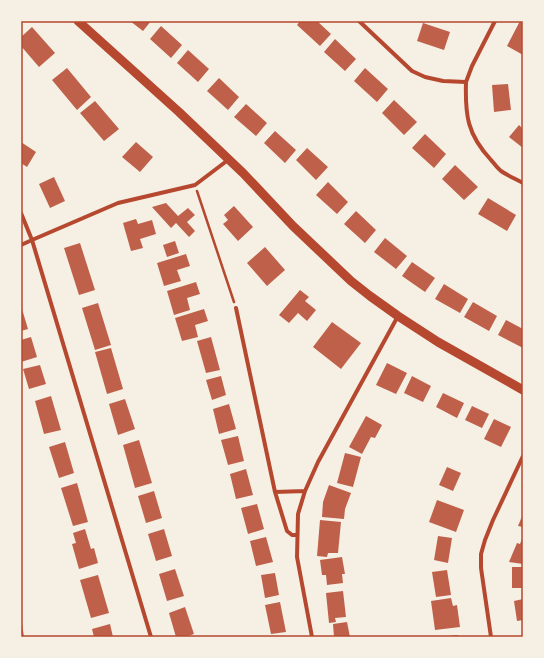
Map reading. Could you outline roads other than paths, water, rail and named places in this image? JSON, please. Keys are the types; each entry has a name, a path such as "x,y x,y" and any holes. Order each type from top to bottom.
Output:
{"highway":[{"path":"78,21 179,112 243,173 293,226 370,296 438,342 523,390"}],"street":[{"path":"359,21 412,71 425,77 443,81 466,82"},
{"path":"495,21 472,66 466,82 466,104 468,116 473,136 484,152 501,171 523,183"},
{"path":"21,245 118,203 195,185 229,160"},
{"path":"21,213 32,240 151,637"},
{"path":"236,308 275,492 288,531 292,535 297,535"},
{"path":"312,637 297,557 298,514 318,462 398,316"},
{"path":"491,637 481,568 481,554 484,540 523,456"},
{"path":"275,492 306,491"}]}
